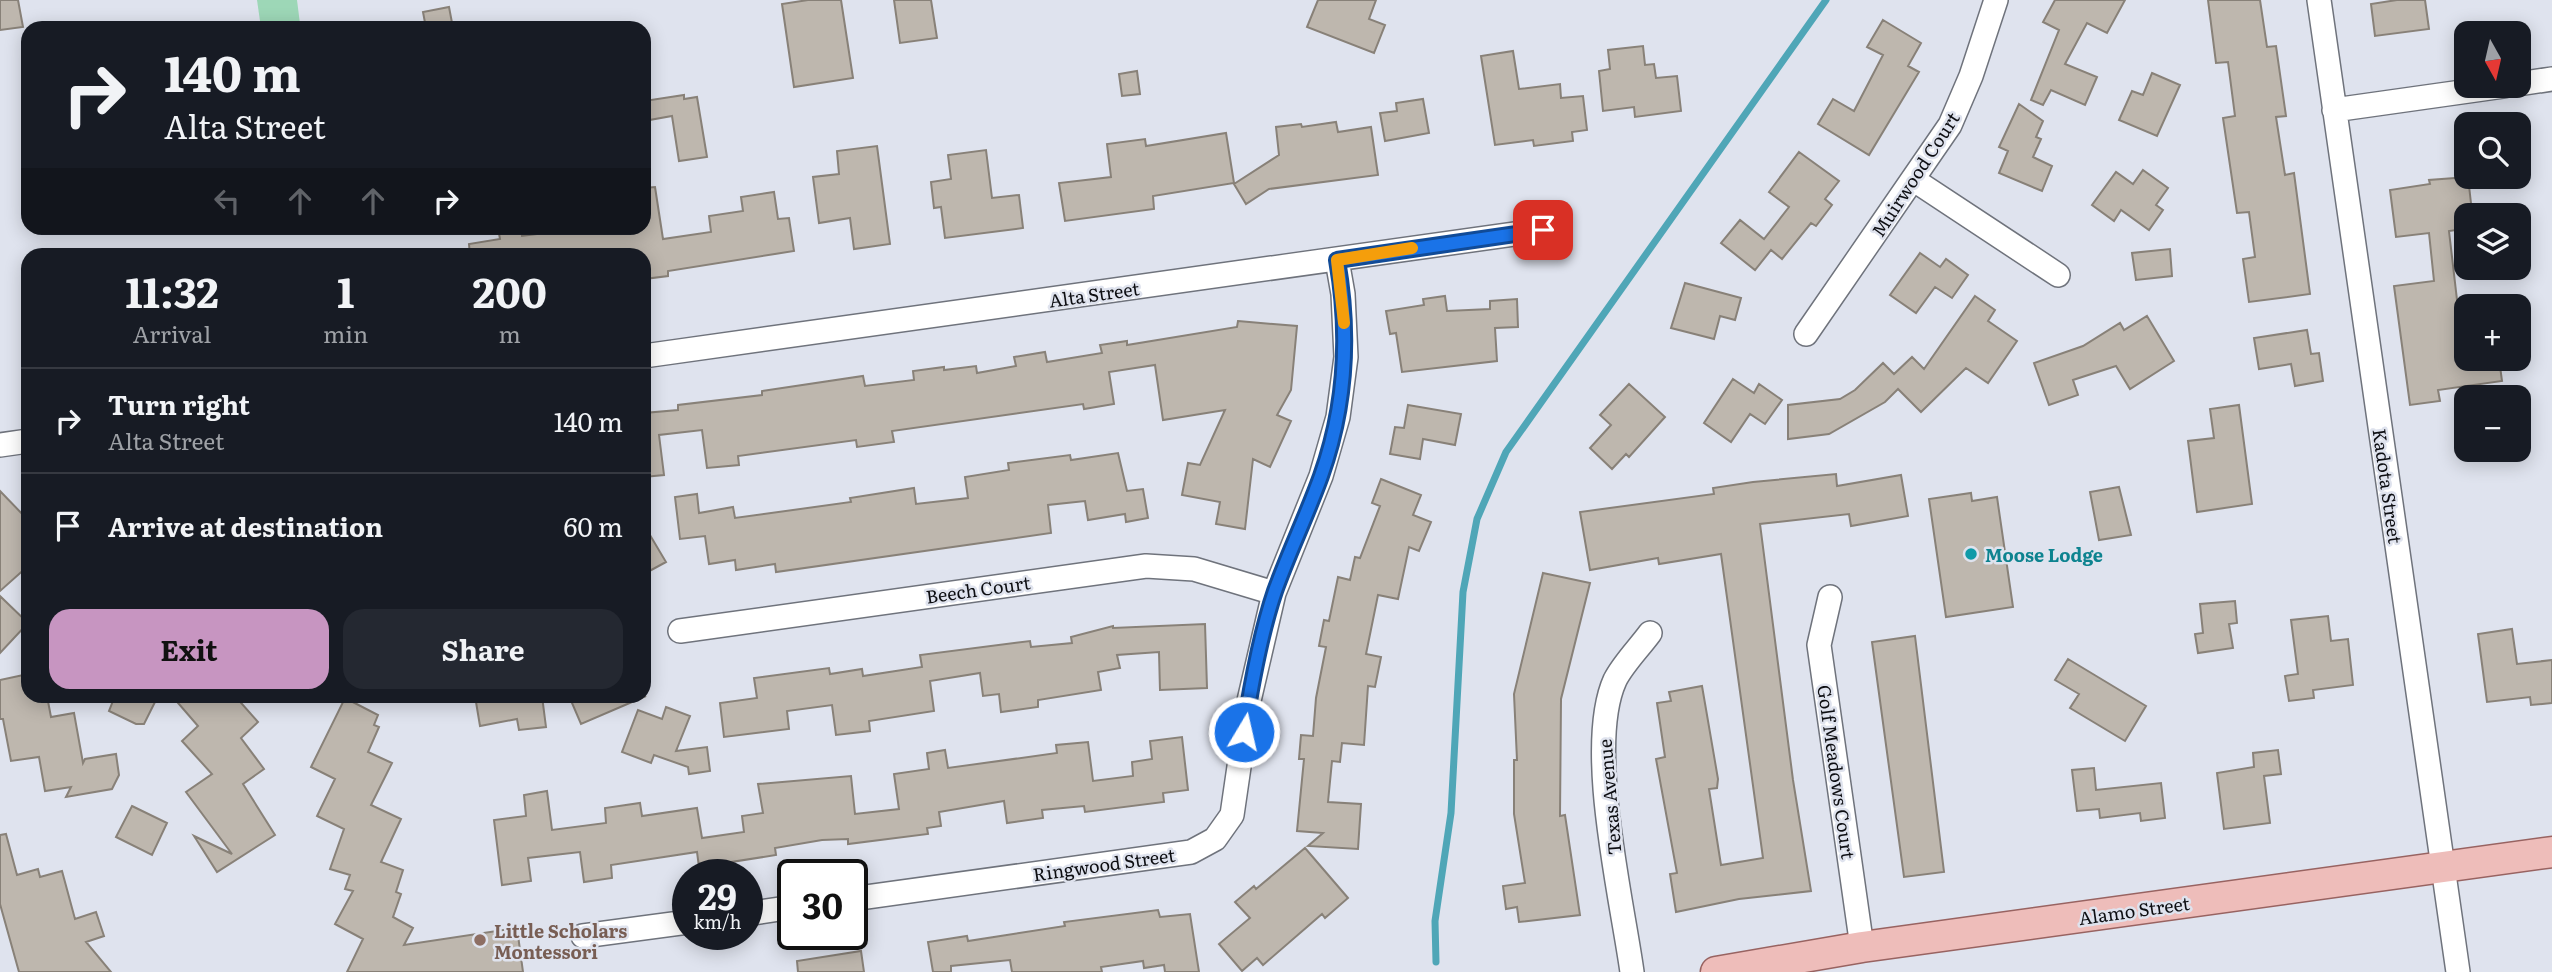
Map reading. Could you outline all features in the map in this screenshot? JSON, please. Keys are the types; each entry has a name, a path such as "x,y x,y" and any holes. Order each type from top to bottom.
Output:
{"main road":[{"name":"Alamo Street","path":"1716,972 1862,947 2552,852"}],"street":[{"name":"Muirwood Court","path":"1806,334 1950,125 1963,99 1996,0"},
{"name":"Kadota Street","path":"2319,0 2458,972"},
{"path":"2531,82 2552,79"},
{"path":"2334,110 2454,93"},
{"path":"1914,180 2058,275"},
{"name":"Alta Street","path":"651,355 1543,230"},
{"name":"Ringwood Street","path":"868,897 1191,852 1215,839 1232,815 1248,705 1274,593 1321,475 1338,417 1346,357 1343,295 1337,260"},
{"path":"0,445 21,442"},
{"name":"Beech Court","path":"680,631 1146,566 1194,569 1274,593"},
{"name":"Golf Meadows Court","path":"1830,597 1819,645 1862,947"},
{"name":"Texas Avenue","path":"1632,972 1611,844 1603,725 1615,680 1650,633"},
{"path":"583,936 672,924"}],"green space":[{"path":"257,0 297,0 300,21 260,21"}],"building":[{"path":"0,0 18,0 21,27 0,30"},
{"path":"808,0 841,0 853,78 794,87 782,4"},
{"path":"894,0 931,0 937,38 900,43"},
{"path":"1318,0 1376,0 1369,19 1385,25 1374,53 1307,27"},
{"path":"2055,0 2125,0 2107,33 2087,23 2065,64 2097,77 2085,105 2051,90 2043,105 2031,100 2059,30 2043,22"},
{"path":"2208,0 2260,0 2267,47 2276,46 2286,116 2276,117 2285,175 2294,173 2310,294 2249,302 2243,259 2255,257 2249,212 2237,213 2223,118 2235,116 2228,62 2216,63"},
{"path":"2425,0 2429,29 2375,36 2371,4"},
{"path":"449,7 452,21 425,21 423,12"},
{"path":"1883,20 1921,43 1908,66 1919,72 1869,155 1818,124 1833,99 1854,111 1883,55 1867,47"},
{"path":"1643,46 1645,65 1654,64 1656,78 1677,76 1681,111 1635,117 1634,107 1603,111 1599,71 1610,69 1608,50"},
{"path":"1513,51 1519,89 1560,84 1561,98 1583,96 1587,130 1572,132 1573,141 1534,146 1533,140 1495,145 1481,56"},
{"path":"1137,71 1140,94 1122,96 1119,74"},
{"path":"2152,73 2180,85 2157,136 2119,120 2132,91 2143,95"},
{"path":"684,95 684,99 697,97 707,157 679,161 672,116 651,120 651,100"},
{"path":"1423,99 1429,133 1385,141 1380,113 1397,111 1396,103"},
{"path":"2019,104 2043,121 2036,137 2041,139 2033,157 2052,166 2042,191 1999,173 2008,151 1999,147"},
{"path":"1336,122 1338,132 1371,127 1378,175 1269,189 1246,204 1234,184 1279,155 1276,127 1301,124 1302,127"},
{"path":"1226,133 1234,183 1153,196 1154,209 1065,221 1059,183 1111,177 1107,144 1145,139 1146,146"},
{"path":"877,146 890,244 854,249 850,218 819,223 813,177 839,174 837,151"},
{"path":"986,150 992,198 1019,195 1023,228 945,238 941,207 934,208 931,182 951,179 948,155"},
{"path":"1799,152 1839,181 1825,199 1832,205 1816,226 1811,223 1782,259 1771,250 1755,270 1721,243 1740,220 1764,239 1789,207 1769,192"},
{"path":"2143,170 2168,188 2156,205 2163,210 2149,230 2121,210 2114,221 2092,205 2116,172 2133,184"},
{"path":"2454,178 2454,189 2469,189 2471,203 2454,203 2454,230 2449,231 2456,294 2454,294 2454,371 2501,371 2502,381 2454,385 2454,388 2438,390 2440,401 2410,405 2394,286 2434,281 2429,233 2396,237 2390,190 2430,184 2429,180"},
{"path":"651,187 655,187 663,239 711,232 709,216 743,211 741,197 774,192 778,219 789,218 794,251 668,271 668,276 651,278 651,248 469,248 469,244 500,239 499,235 651,235"},
{"path":"2170,249 2172,276 2136,280 2132,253"},
{"path":"1920,253 1940,267 1946,259 1968,275 1952,298 1935,287 1916,313 1890,295"},
{"path":"1685,283 1741,298 1735,320 1720,316 1714,339 1671,328"},
{"path":"1445,296 1447,311 1490,309 1490,301 1517,299 1518,327 1495,328 1497,361 1402,372 1396,333 1390,334 1386,311 1424,305 1423,299"},
{"path":"1975,296 1995,310 1988,321 2017,341 1988,383 1966,368 1921,412 1898,389 1885,402 1829,434 1788,439 1788,405 1840,399 1855,390 1883,363 1894,374 1912,357 1924,369"},
{"path":"2147,316 2174,361 2130,389 2116,366 2073,380 2078,395 2049,405 2034,363 2083,346 2120,323 2124,330"},
{"path":"1238,321 1297,326 1291,390 1277,415 1291,421 1270,467 1253,459 1245,529 1216,524 1220,502 1182,495 1188,463 1200,465 1225,410 1163,420 1155,365 1109,372 1114,404 1084,409 1083,404 892,431 894,442 857,447 856,440 738,456 739,465 707,468 702,430 659,435 664,475 651,476 651,412 678,410 678,405 762,395 762,391 863,376 865,386 914,380 913,371 944,367 944,370 976,366 977,373 1016,366 1014,357 1045,352 1047,362 1102,353 1100,345 1127,341 1127,345 1237,327"},
{"path":"2307,330 2311,354 2319,353 2323,381 2295,386 2291,364 2259,369 2254,338"},
{"path":"1733,379 1754,393 1759,384 1782,400 1765,424 1750,414 1731,442 1704,423"},
{"path":"1629,384 1665,417 1629,457 1626,454 1612,469 1590,448 1611,425 1600,415"},
{"path":"1408,405 1461,414 1455,445 1423,439 1420,459 1390,454 1395,427 1404,428"},
{"path":"2239,405 2252,504 2197,512 2188,441 2214,438 2210,409"},
{"path":"1118,453 1127,491 1143,489 1148,518 1126,522 1125,514 1088,520 1085,501 1048,505 1051,533 776,572 775,564 736,570 735,560 709,564 705,536 680,539 675,497 697,494 699,513 733,507 735,518 851,502 850,498 914,488 916,504 968,498 965,477 1009,470 1008,463 1070,455 1071,460"},
{"path":"1836,474 1837,486 1901,475 1908,516 1851,526 1849,514 1760,524 1793,780 1811,891 1739,899 1676,912 1670,874 1677,873 1656,759 1665,757 1657,703 1671,701 1669,692 1702,686 1718,779 1717,788 1709,789 1721,865 1763,858 1721,554 1659,564 1658,558 1590,570 1580,512 1714,494 1713,488 1753,482"},
{"path":"1381,479 1421,495 1413,515 1431,522 1419,551 1409,547 1398,599 1378,595 1366,654 1381,657 1375,687 1368,686 1364,745 1342,743 1340,762 1332,761 1328,802 1361,804 1358,849 1308,846 1323,833 1297,831 1304,759 1299,759 1301,735 1313,736 1316,698 1326,647 1319,646 1324,620 1329,621 1338,577 1350,580 1355,557 1360,558 1380,506 1372,503"},
{"path":"2119,487 2131,535 2099,540 2090,492"},
{"path":"0,491 21,513 21,572 0,591"},
{"name":"Moose Lodge","path":"1971,493 1972,501 1997,497 2013,607 1946,617 1929,499"},
{"path":"651,537 666,562 651,570"},
{"path":"1543,573 1590,583 1561,699 1560,816 1565,815 1580,915 1519,922 1517,907 1506,909 1503,886 1525,883 1514,814 1514,760 1517,760 1514,694"},
{"path":"0,596 21,616 21,630 0,653"},
{"path":"2235,601 2237,623 2229,624 2233,648 2198,653 2195,634 2203,633 2200,604"},
{"path":"2328,616 2331,641 2348,639 2353,685 2313,690 2314,698 2289,701 2285,676 2298,674 2291,620"},
{"path":"1205,624 1207,688 1160,690 1159,652 1117,655 1120,668 1098,672 1101,690 1038,700 1038,707 1001,712 999,694 983,696 980,673 930,681 934,711 869,721 870,731 836,735 832,705 787,711 789,729 724,737 720,703 757,698 754,678 829,668 830,674 862,669 863,676 922,667 920,655 1030,641 1031,647 1072,643 1071,637 1113,626"},
{"path":"2512,629 2517,664 2552,660 2552,703 2531,705 2530,697 2487,702 2478,634"},
{"path":"1915,636 1944,872 1904,877 1872,642"},
{"path":"2068,659 2146,706 2125,741 2070,708 2079,694 2055,680"},
{"path":"21,676 21,703 48,703 51,717 74,713 83,763 85,759 116,754 119,775 112,789 66,797 71,787 45,791 39,757 11,761 3,719 0,719 0,680"},
{"path":"112,703 154,703 144,724 136,724 109,711"},
{"path":"178,703 241,703 258,722 241,738 264,769 243,784 275,835 217,872 194,836 232,854 186,792 212,774 182,741 198,726"},
{"path":"343,703 355,703 378,715 374,725 379,727 368,752 392,763 371,805 401,819 381,862 403,870 396,892 401,894 393,917 413,928 404,945 517,928 523,972 347,972 363,939 335,924 353,891 345,889 350,875 330,869 344,829 317,816 335,779 311,767"},
{"path":"476,703 543,703 546,727 519,730 517,719 480,726"},
{"path":"572,703 630,703 581,724"},
{"path":"666,707 690,716 676,751 707,747 710,771 689,774 688,767 654,755 651,763 622,752 638,710 662,719"},
{"path":"1182,737 1188,790 1163,793 1164,802 1085,812 1084,806 1042,810 1043,818 1007,823 1004,801 939,812 941,826 927,828 928,834 848,844 848,839 822,840 775,848 776,855 750,859 698,859 697,852 611,865 612,878 584,882 580,852 528,858 531,881 502,885 494,820 526,816 524,795 547,791 552,830 606,823 605,808 640,803 642,816 697,808 702,838 744,832 742,816 763,813 758,784 851,776 855,814 899,809 894,774 929,769 927,753 945,750 948,768 1057,753 1056,745 1088,742 1093,781 1133,776 1132,762 1152,759 1150,741"},
{"path":"2278,750 2281,774 2264,776 2270,823 2224,829 2217,773 2254,767 2253,753"},
{"path":"2094,768 2096,790 2161,783 2165,818 2141,821 2140,813 2100,818 2099,809 2077,811 2072,770"},
{"path":"132,806 167,823 152,855 116,837"},
{"path":"6,834 17,875 38,869 40,877 62,871 75,919 96,912 104,936 86,942 111,972 19,972 0,904 0,835"},
{"path":"1305,848 1348,898 1325,918 1322,914 1263,965 1257,958 1242,971 1219,944 1250,918 1235,902 1254,886 1256,889"},
{"path":"1158,910 1160,917 1190,914 1199,972 1165,972 1164,965 1144,968 1143,961 1101,967 1102,972 1012,972 1010,960 951,966 951,972 933,972 928,942 967,936 968,941 1065,926 1064,922"},
{"path":"861,951 864,972 798,972 797,961"}],"waterway":[{"path":"1436,962 1435,921 1451,813 1463,592 1477,519 1506,452 1826,0"}],"slow traffic":[{"path":"1344,323 1337,260 1412,248"}],"place":[{"name":"Moose Lodge","path":"1971,554"},
{"name":"Little Scholars Montessori","path":"480,940"}],"route":[{"path":"1244,732 1274,593 1321,475 1338,417 1346,357 1343,295 1337,260 1543,230"}]}
